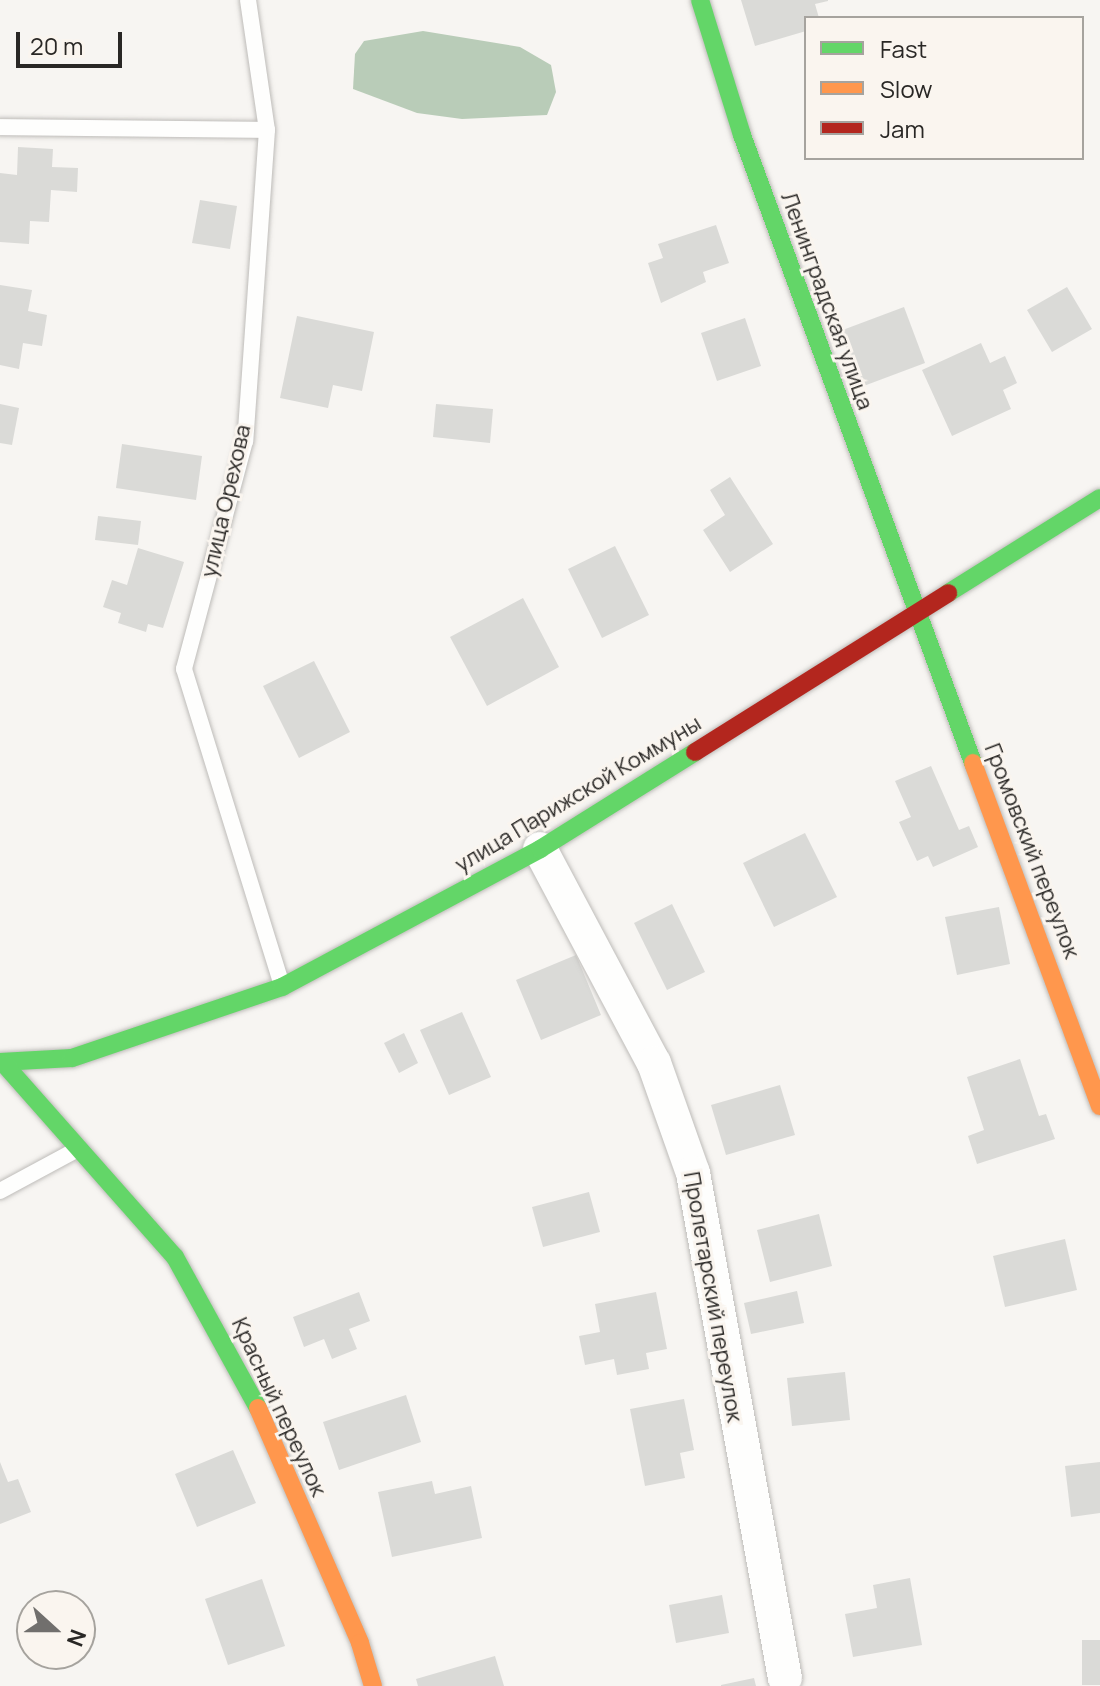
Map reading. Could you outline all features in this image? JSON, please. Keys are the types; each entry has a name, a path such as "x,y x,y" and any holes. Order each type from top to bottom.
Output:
{"street":[{"name":"Ленинградская улица","path":"700,0 742,135 915,615"},
{"name":"улица Парижской Коммуны","path":"3,1063 72,1058 282,987 540,849 1100,498"},
{"name":"Громовский переулок","path":"915,615 1051,963 1100,1106"},
{"name":"Пролетарский переулок","path":"540,849 654,1063 693,1173 785,1678"},
{"name":"Красный переулок","path":"3,1063 175,1257 240,1368 360,1643 373,1686"}],"lane":[{"name":"улица Орехова","path":"248,0 267,130 245,441 184,669 282,987"},
{"path":"0,127 267,130"},
{"path":"0,1191 80,1148"}],"shaded area":[{"path":"423,31 520,47 551,65 556,92 547,115 462,119 417,113 353,89 355,54 364,41"}],"building":[{"path":"741,0 828,0 815,4 818,16 804,16 804,32 755,46"},
{"path":"18,147 53,149 52,167 78,168 77,192 51,190 49,222 30,221 29,244 0,242 0,173 17,175"},
{"path":"200,200 237,206 230,249 192,243"},
{"path":"716,225 729,263 703,272 706,282 661,303 648,263 663,258 658,244"},
{"path":"0,285 32,290 28,311 47,315 42,346 23,343 19,369 0,365"},
{"path":"1067,287 1092,329 1052,352 1027,310"},
{"path":"904,307 925,363 861,387 840,331"},
{"path":"297,316 374,332 362,391 333,385 328,408 280,398"},
{"path":"745,318 761,366 717,381 701,333"},
{"path":"981,343 990,363 1005,356 1017,383 1003,390 1011,409 952,436 922,370"},
{"path":"0,404 19,408 12,445 0,443"},
{"path":"436,404 493,409 490,443 433,437"},
{"path":"122,444 202,456 196,500 116,488"},
{"path":"730,477 773,544 730,572 703,530 725,515 710,490"},
{"path":"98,516 141,521 138,545 95,540"},
{"path":"615,546 649,615 602,638 568,569"},
{"path":"138,548 184,562 163,628 148,624 146,632 118,623 121,613 103,607 112,580 127,585"},
{"path":"523,598 559,667 487,706 450,637"},
{"path":"314,661 350,732 299,758 263,686"},
{"path":"931,766 959,830 969,826 978,847 933,867 928,856 917,861 899,822 911,817 895,781"},
{"path":"805,833 837,897 774,927 743,863"},
{"path":"672,904 705,972 667,990 634,923"},
{"path":"999,907 1010,964 957,975 945,917"},
{"path":"576,955 601,1015 541,1040 516,980"},
{"path":"462,1012 491,1077 449,1095 420,1030"},
{"path":"404,1033 418,1063 399,1073 384,1043"},
{"path":"1020,1059 1039,1116 1046,1114 1055,1139 977,1164 968,1136 984,1130 967,1077"},
{"path":"780,1085 795,1135 726,1155 711,1105"},
{"path":"589,1192 600,1232 543,1247 532,1207"},
{"path":"819,1214 832,1266 770,1282 757,1230"},
{"path":"1065,1239 1077,1290 1005,1307 993,1256"},
{"path":"797,1291 804,1323 751,1334 744,1303"},
{"path":"359,1292 370,1321 349,1329 357,1349 332,1359 324,1339 304,1347 293,1317"},
{"path":"656,1292 667,1349 646,1353 649,1369 617,1375 614,1359 585,1365 579,1336 600,1332 595,1304"},
{"path":"845,1372 850,1420 792,1426 787,1378"},
{"path":"406,1395 421,1442 339,1470 323,1422"},
{"path":"684,1399 694,1450 680,1453 685,1478 645,1486 630,1409"},
{"path":"233,1450 256,1503 197,1527 175,1474"},
{"path":"0,1462 8,1482 18,1479 31,1512 0,1524"},
{"path":"1100,1462 1100,1513 1071,1517 1065,1466"},
{"path":"432,1481 435,1494 471,1486 482,1538 392,1557 378,1492"},
{"path":"910,1578 922,1645 853,1657 845,1614 877,1608 873,1585"},
{"path":"262,1579 285,1646 228,1665 205,1599"},
{"path":"722,1595 729,1633 676,1643 669,1605"},
{"path":"1082,1640 1100,1640 1100,1685 1082,1685"},
{"path":"495,1656 504,1686 418,1686 416,1679"},
{"path":"754,1678 756,1686 721,1686 721,1685"}],"traffic: fast":[{"path":"700,0 742,135 973,763"},
{"path":"948,593 1100,498"},
{"path":"0,1062 72,1058 282,987 540,849 695,752"},
{"path":"5,1065 175,1257 258,1408"}],"traffic: slow":[{"path":"973,763 1100,1106"},
{"path":"258,1408 360,1643 373,1686"}],"traffic: jam":[{"path":"695,752 948,593"}]}
